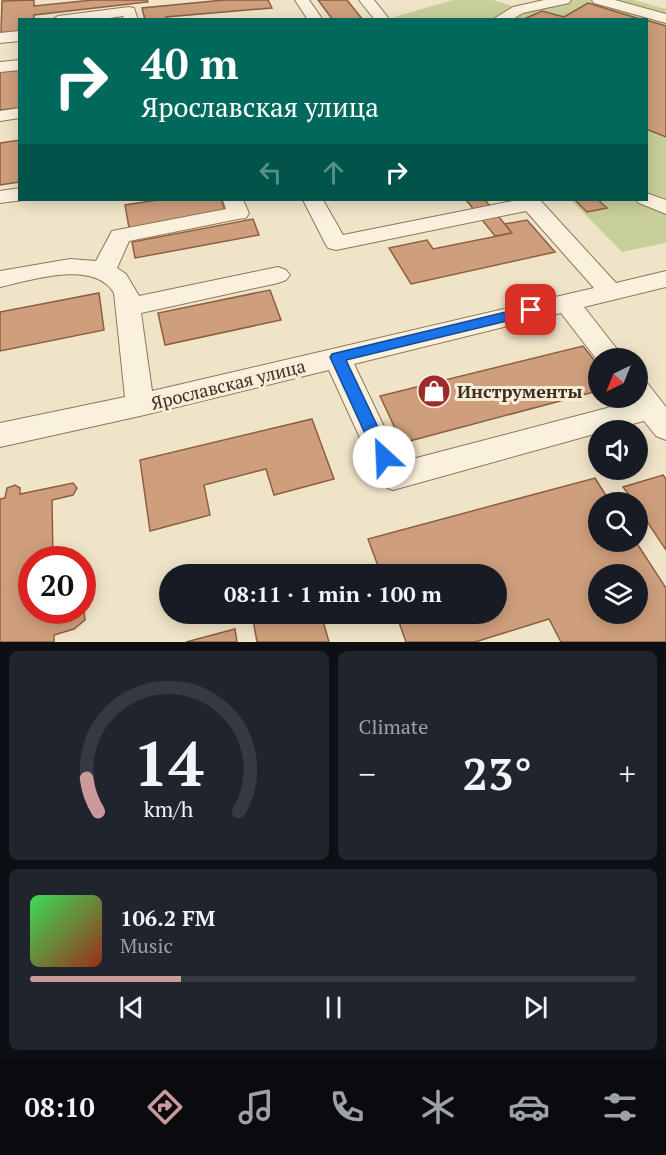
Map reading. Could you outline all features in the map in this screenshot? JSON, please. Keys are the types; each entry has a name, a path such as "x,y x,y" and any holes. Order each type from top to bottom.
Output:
{"street":[{"path":"302,0 315,18"},
{"path":"366,0 380,18"},
{"path":"503,18 518,10 564,0"},
{"path":"599,0 666,19"},
{"path":"74,18 129,11 131,18"},
{"path":"0,38 18,36"},
{"path":"0,55 18,52"},
{"path":"0,67 18,65"},
{"path":"0,116 18,113"},
{"path":"0,197 18,194"},
{"path":"104,270 120,236 238,213 233,201"},
{"path":"314,201 336,243 530,201 610,291"},
{"path":"648,201 666,208"},
{"path":"0,279 66,267 88,267 104,270 117,276 123,284 128,307 140,405"},
{"path":"128,307 278,275"},
{"name":"Ярославская улица","path":"0,435 140,405 666,279"},
{"path":"566,302 603,348"},
{"path":"337,357 393,477 651,410"}],"green space":[{"path":"453,0 493,0 512,6 541,0 634,0 666,9 666,243 622,252 572,201 648,201 648,18 394,17"}],"building":[{"path":"34,0 34,6 93,0 147,0 148,2 34,15 34,18 18,18 18,31 1,33 2,1"},
{"path":"224,0 268,0 272,8 144,18 142,8"},
{"path":"318,0 347,0 361,18 332,18"},
{"path":"588,3 637,18 526,18 542,11 564,17"},
{"path":"648,21 666,26 666,137 648,130"},
{"path":"18,70 18,108 0,110 0,72"},
{"path":"18,140 18,182 0,185 0,143"},
{"path":"151,201 221,201 225,210 129,228 125,205"},
{"path":"467,201 486,201 512,233 495,236"},
{"path":"576,201 599,201 607,208 587,212"},
{"path":"253,219 259,235 135,258 132,242"},
{"path":"527,220 555,252 411,284 389,248 427,240 433,249 512,233 505,224"},
{"path":"270,290 281,320 165,345 158,313"},
{"path":"99,293 104,330 0,351 0,312"},
{"path":"583,346 588,352 588,394 402,443 380,396"},
{"path":"312,419 334,479 274,495 266,469 204,485 210,515 150,531 140,460"},
{"path":"663,475 666,479 666,550 648,523 648,492 627,492 623,487"},
{"path":"588,480 596,480 604,492 588,492 588,552 643,552 666,588 666,642 561,642 549,619 475,642 406,642 400,624 507,624 507,564 377,564 368,539"},
{"path":"73,483 77,488 73,495 52,500 53,546 18,546 18,624 80,624 74,629 54,635 54,642 0,642 0,499 5,498 7,488 15,485 20,488 20,494"},
{"path":"254,624 324,624 329,642 257,642"},
{"path":"235,629 237,642 186,642"}],"place":[{"name":"Инструменты","path":"434,391"}],"route":[{"path":"384,457 337,357 531,310"}]}
